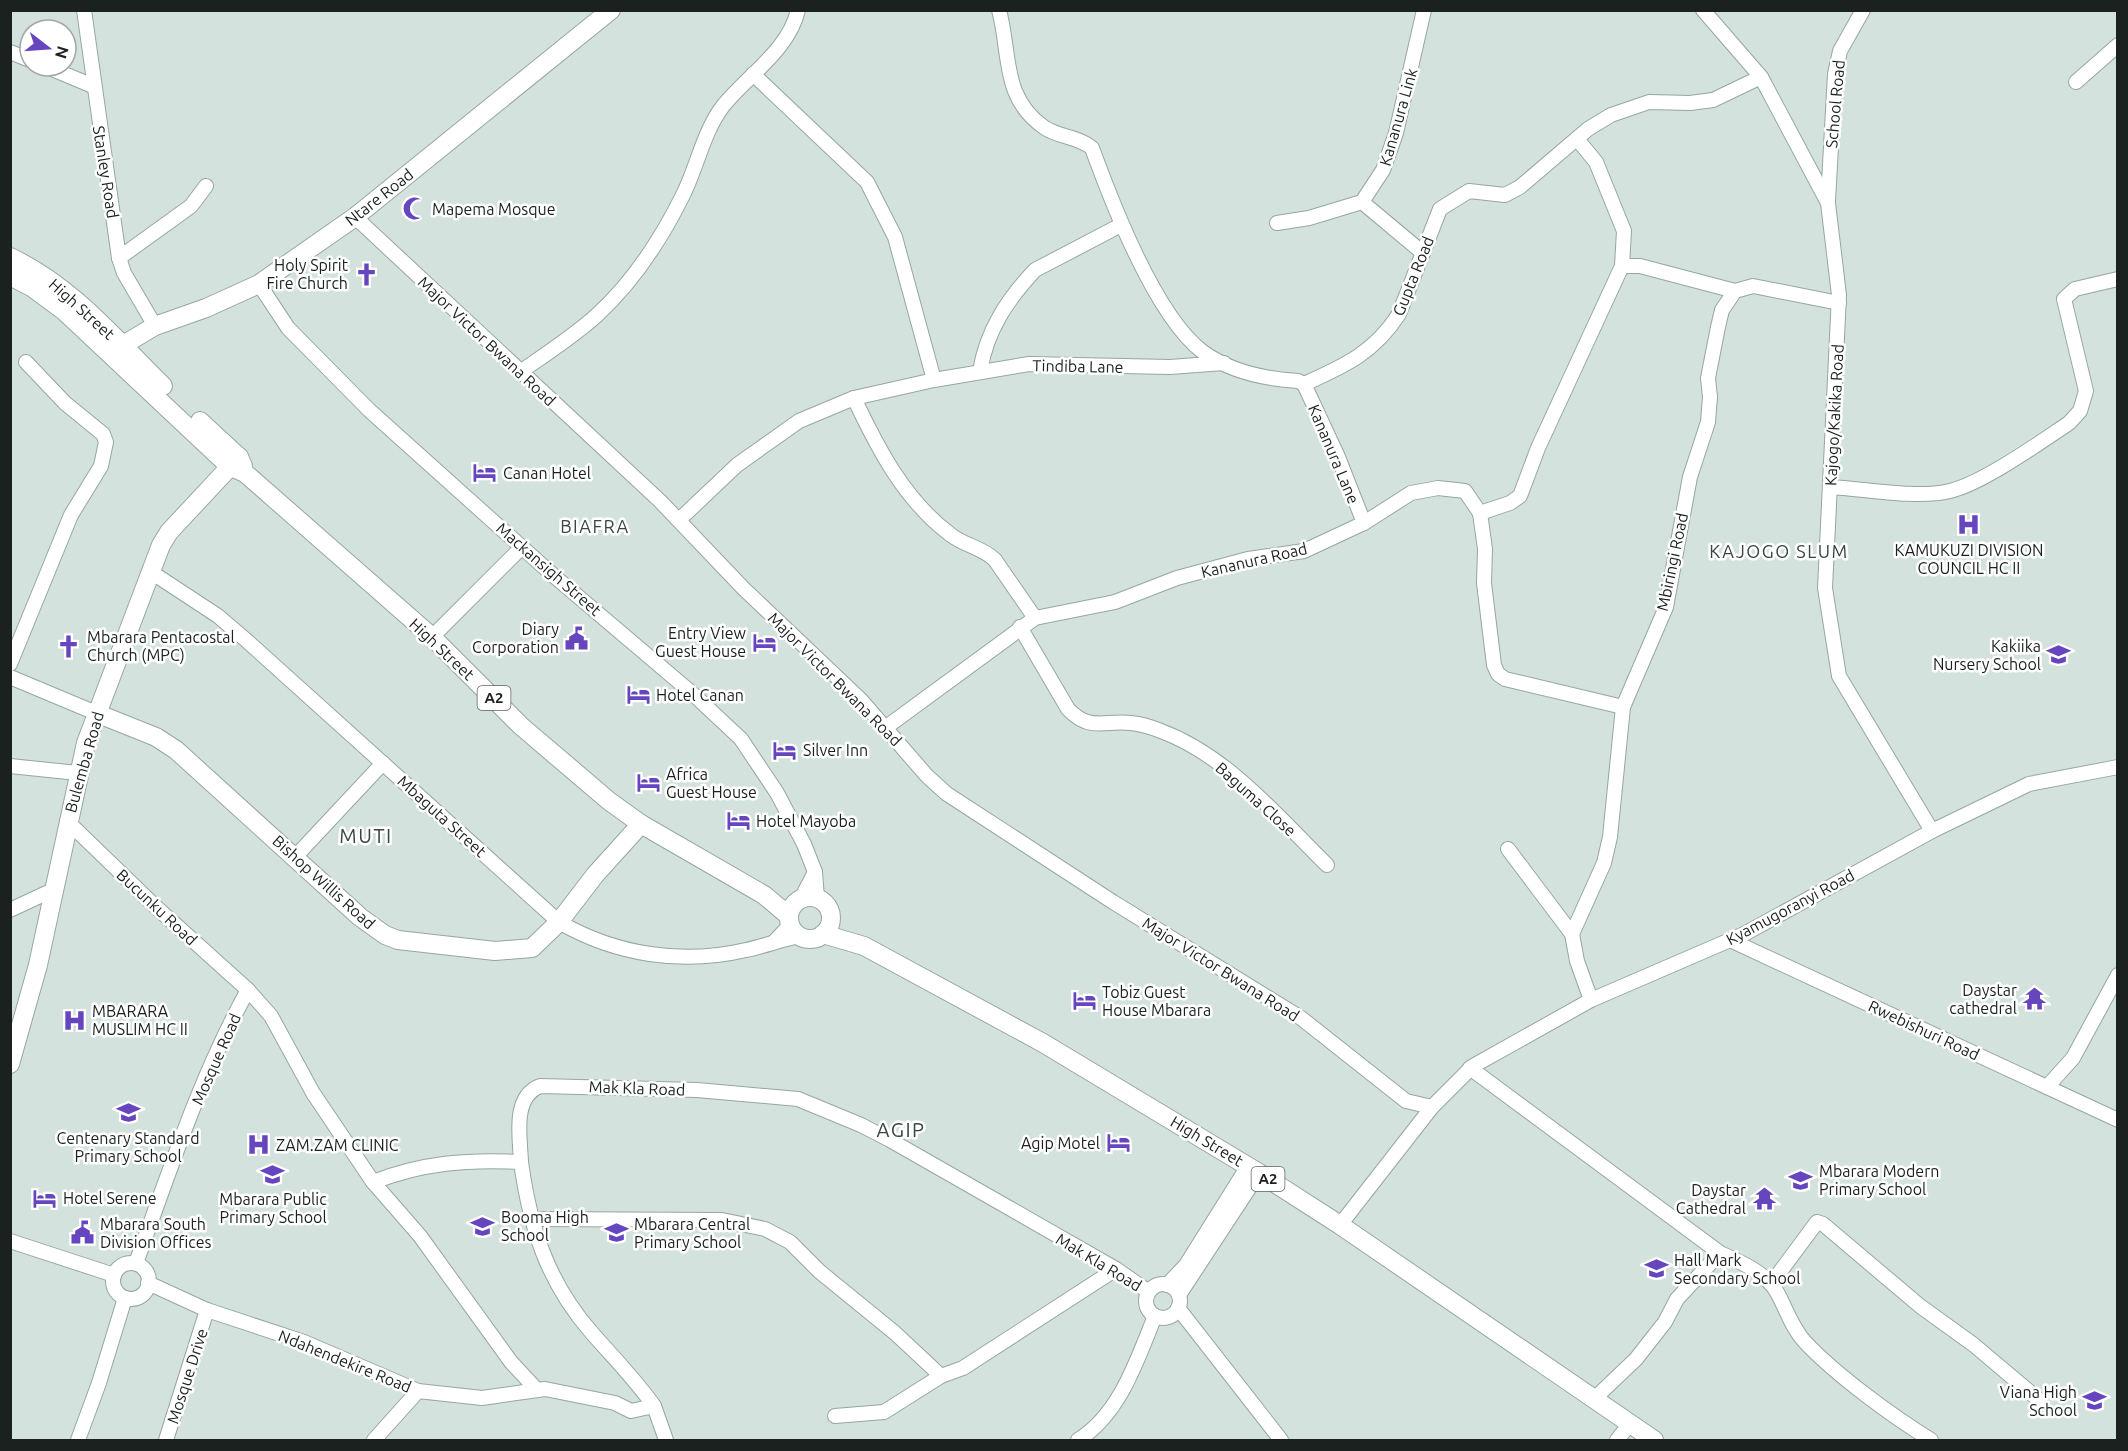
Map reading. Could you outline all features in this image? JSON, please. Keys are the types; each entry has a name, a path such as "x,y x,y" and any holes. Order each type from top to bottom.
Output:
{"main road":[{"name":"Ntare Road","path":"123,345 155,326 206,308 259,284 355,217 611,10"},
{"name":"High Street","path":"10,257 47,277 70,305 238,466 432,637 521,726 609,801 641,824 764,895 803,912 1043,1043 1253,1169 1340,1225 1654,1440"},
{"name":"High Street","path":"10,276 70,305 123,345 238,466"},
{"name":"Bulemba Road","path":"10,1064 38,965 56,889 78,773 96,713 169,532 238,466"},
{"name":"Bishop Willis Road","path":"96,713 156,737 177,750 296,856 360,917 385,935 398,940 462,948 525,951 539,942 559,922 595,875 641,824"},
{"path":"803,912 831,920 823,934"},
{"name":"A2","path":"803,912 811,939 823,934"},
{"name":"High Street","path":"823,934 864,946"}],"street":[{"name":"Stanley Road","path":"84,10 119,258 124,273 155,326"},
{"path":"520,372 597,315 630,280 663,235 689,185 709,130 722,108 788,36 798,10"},
{"path":"999,10 1008,76 1017,97 1045,128 1092,148 1121,225 1163,304 1186,337 1203,352 1249,374 1272,380 1298,381 1304,384"},
{"name":"Kananura Link","path":"1362,202 1383,170 1396,133 1424,10"},
{"name":"Kajogo/Kakika Road","path":"1703,10 1761,77 1828,203 1839,303 1825,588 1836,663 1839,676 1932,831"},
{"path":"1849,10 1852,30"},
{"name":"School Road","path":"1828,203 1835,74 1840,51 1863,10"},
{"path":"2076,82 2118,45"},
{"path":"753,74 867,182 895,237 934,380"},
{"name":"Gupta Road","path":"1304,384 1366,353 1391,327 1399,314 1440,209 1454,198 1469,191 1505,195 1520,188 1588,129 1611,115 1640,105 1662,101 1690,103 1713,100 1761,77"},
{"path":"74,78 93,86"},
{"path":"1577,139 1596,162 1624,231 1622,266 1538,448 1520,496 1510,503 1480,513 1485,549 1484,583 1494,664 1498,674 1505,679 1623,707"},
{"path":"119,258 191,206 206,186"},
{"path":"1277,222 1309,218 1362,202 1423,253"},
{"name":"Major Victor Bwana Road","path":"355,217 679,520 744,589 861,700 927,776 947,794 1035,852 1300,1018 1357,1060 1406,1101 1432,1107"},
{"path":"980,371 984,346 991,328 1013,296 1035,270 1121,225"},
{"path":"1622,266 1629,264 1640,266 1735,291 1753,286 1839,303"},
{"path":"1831,487 1925,493 1949,491 1972,484 2069,423 2080,411 2086,391 2064,298 2075,289 2118,279"},
{"name":"Mackansigh Street","path":"259,284 288,328 342,383 522,547 693,693 741,739 777,793 804,844 815,872 803,912"},
{"name":"Mbiringi Road","path":"1572,934 1597,883 1606,854 1623,707 1665,608 1690,477 1708,422 1710,397 1708,378 1718,327 1722,310 1735,291"},
{"path":"10,664 71,515 101,466 106,442 103,434 65,403 26,362"},
{"name":"Tindiba Lane","path":"679,520 737,465 799,421 854,398 980,371 1029,364 1170,367 1224,363"},
{"name":"Kananura Lane","path":"1304,384 1338,457 1364,523"},
{"path":"854,398 879,450 924,511 954,537 987,552 1035,618"},
{"name":"Kananura Road","path":"885,728 1035,618 1115,602 1177,578 1248,559 1304,550 1364,523 1411,493 1438,488 1465,491 1480,513"},
{"path":"432,637 522,547"},
{"name":"Mbaguta Street","path":"151,572 218,616 559,922 602,942 657,957 710,956 744,951 774,942 803,912"},
{"name":"Baguma Close","path":"1020,627 1068,709 1078,720 1093,725 1129,723 1146,725 1169,734 1205,754 1236,777 1327,865"},
{"path":"10,677 96,713"},
{"path":"296,856 383,763"},
{"path":"10,766 78,773"},
{"name":"Kyamugoranyi Road","path":"1340,1225 1432,1107 1470,1068 1591,1000 1730,940 1932,831 2029,784 2118,767"},
{"name":"Bucunku Road","path":"68,821 157,908 248,990"},
{"path":"1508,849 1572,934 1577,961 1591,1000"},
{"path":"10,910 56,889"},
{"name":"Rwebishuri Road","path":"1730,940 2118,1120"},
{"path":"2047,1087 2073,1058 2118,975"},
{"path":"248,990 271,1016 313,1093 373,1182 420,1236 510,1362 537,1389"},
{"name":"Mosque Road","path":"136,1263 180,1142 228,1027 248,990"},
{"path":"1470,1068 1720,1253 1754,1269 1771,1284 1791,1323 1816,1354 1904,1424 1931,1440"},
{"name":"Mak Kla Road","path":"654,1406 634,1377 591,1332 562,1294 539,1249 530,1219 521,1161 520,1114 531,1090 540,1086 697,1090 798,1099 861,1125 890,1140 1116,1269 1149,1292"},
{"path":"373,1182 403,1171 441,1162 481,1159 521,1161"},
{"path":"1253,1169 1168,1317 1155,1316 1147,1305 1149,1292 1155,1286 1167,1285 1186,1264 1253,1169"},
{"path":"530,1219 722,1220 765,1229 790,1242 819,1271 895,1333 941,1376"},
{"path":"1771,1284 1817,1222 1823,1224 1920,1306 1974,1345 2039,1400"},
{"path":"10,1241 114,1275"},
{"path":"1594,1399 1636,1359 1665,1322 1677,1299 1720,1253"},
{"path":"125,1263 136,1263 145,1269 148,1283 142,1295 136,1298 124,1298 114,1286 114,1275 125,1263"},
{"path":"835,1416 884,1412 941,1376 963,1368 1116,1269"},
{"name":"Ndahendekire Road","path":"148,1283 207,1310 304,1342 418,1391 482,1398 537,1389 615,1403 631,1411 654,1406"},
{"path":"1167,1285 1281,1440"},
{"path":"78,1440 99,1383 124,1298"},
{"name":"Mosque Drive","path":"166,1440 207,1310"},
{"path":"1078,1440 1106,1415 1117,1399 1155,1316"},
{"path":"374,1440 418,1391"},
{"path":"654,1406 666,1440"},
{"path":"1617,1440 1630,1424"}],"place":[{"name":"Mapema Mosque","path":"414,209"},
{"name":"Holy Spirit Fire Church","path":"366,274"},
{"name":"Canan Hotel","path":"485,473"},
{"name":"KAMUKUZI DIVISION COUNCIL HC II","path":"1969,525"},
{"name":"Diary Corporation","path":"577,638"},
{"name":"Entry View Guest House","path":"764,642"},
{"name":"Mbarara Pentacostal Church (MPC)","path":"69,646"},
{"name":"Kakiika Nursery School","path":"2059,655"},
{"name":"Hotel Canan","path":"638,695"},
{"name":"Silver Inn","path":"785,750"},
{"name":"Africa Guest House","path":"648,783"},
{"name":"Hotel Mayoba","path":"738,821"},
{"name":"Daystar cathedral","path":"2035,999"},
{"name":"Tobiz Guest House Mbarara","path":"1084,1001"},
{"name":"MBARARA MUSLIM HC II","path":"74,1020"},
{"name":"Centenary Standard Primary School","path":"128,1113"},
{"name":"Agip Motel","path":"1118,1143"},
{"name":"ZAM.ZAM CLINIC","path":"258,1145"},
{"name":"Mbarara Public Primary School","path":"273,1174"},
{"name":"Mbarara Modern Primary School","path":"1801,1180"},
{"name":"Hotel Serene","path":"45,1198"},
{"name":"Daystar Cathedral","path":"1764,1199"},
{"name":"Booma High School","path":"483,1226"},
{"name":"Mbarara South Division Offices","path":"82,1233"},
{"name":"Mbarara Central Primary School","path":"616,1233"},
{"name":"Hall Mark Secondary School","path":"1656,1269"},
{"name":"Viana High School","path":"2095,1401"}],"district":[{"name":"BIAFRA","path":"595,527"},
{"name":"KAJOGO SLUM","path":"1779,552"},
{"name":"MUTI","path":"366,836"},
{"name":"AGIP","path":"901,1130"}]}
